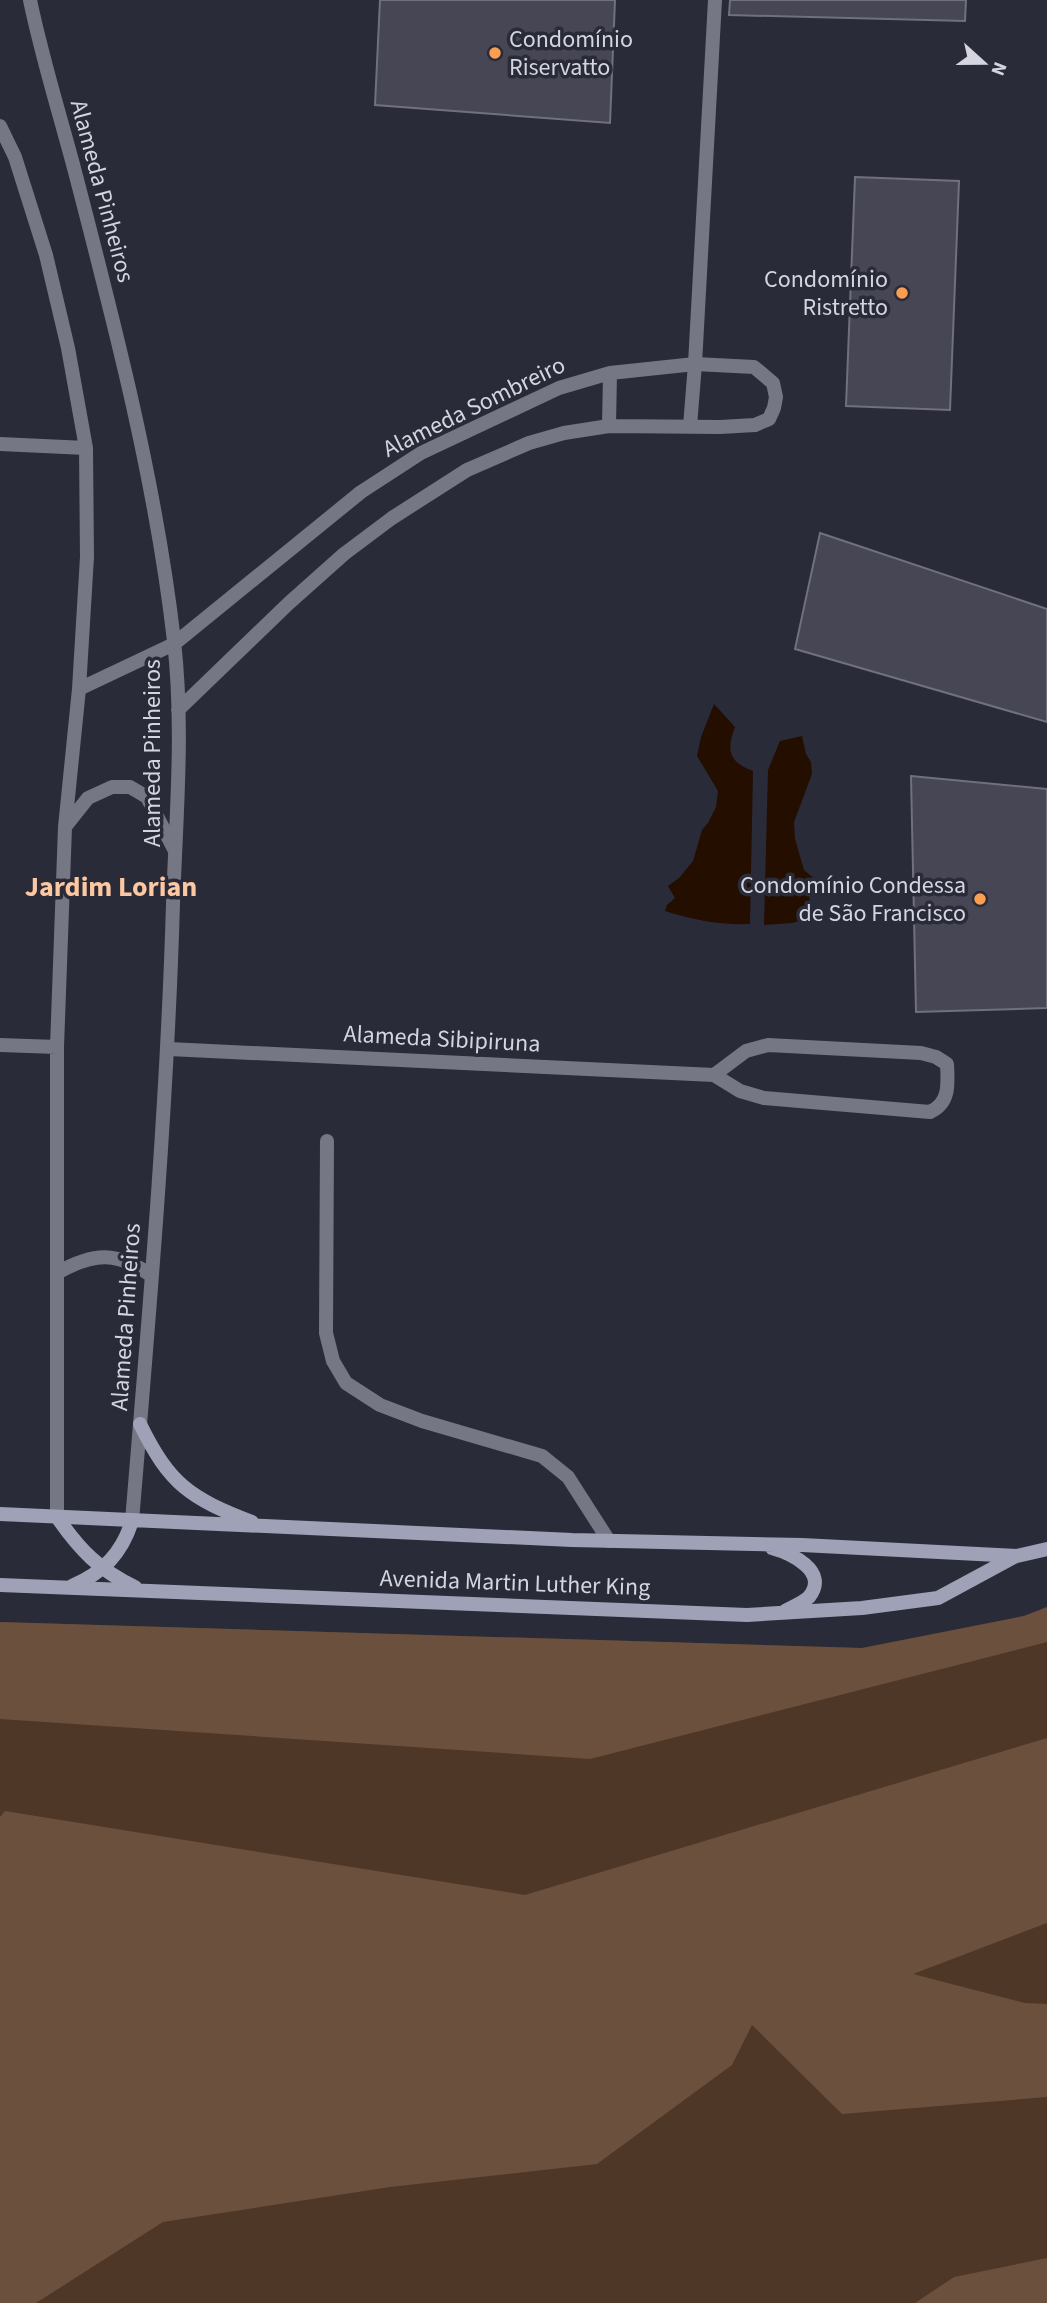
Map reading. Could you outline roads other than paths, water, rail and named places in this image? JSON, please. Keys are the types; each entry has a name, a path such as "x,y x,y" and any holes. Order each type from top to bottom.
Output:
{"main road":[{"path":"140,1424 157,1457 174,1479 193,1495 221,1510 264,1527"},
{"name":"Avenida Martin Luther King","path":"0,1514 1017,1556"},
{"path":"57,1517 85,1555 118,1579 145,1591"},
{"path":"68,1588 89,1579 117,1556 127,1539 132,1521"},
{"path":"758,1545 795,1557 813,1574 812,1592 808,1598 780,1613"},
{"name":"Avenida Martin Luther King","path":"0,1585 747,1615 862,1608 938,1598 1017,1556 1047,1549"}],"street":[{"name":"Alameda Pinheiros","path":"30,0 38,42 96,254 140,442 159,533 174,644 179,762 169,1049 132,1521"},
{"path":"690,426 715,0"},
{"path":"0,125 15,157 46,255 68,348 86,448 87,557 79,689 65,827 57,1047 57,1517"},
{"name":"Alameda Sombreiro","path":"79,689 174,644 361,492 421,453 559,388 610,373 695,364 754,367 772,383 776,397 774,408 769,419 755,425 609,426 564,433 493,457 441,485 344,554 178,710"},
{"path":"609,426 610,373"},
{"path":"0,444 86,448"},
{"path":"65,827 88,798 112,787 131,787 147,797 153,805 175,850"},
{"path":"0,1045 57,1047"},
{"path":"768,1045 920,1053 936,1057 947,1064 948,1077 944,1102 940,1108 930,1112 764,1098 740,1091 714,1075 746,1051 768,1045"},
{"name":"Alameda Sibipiruna","path":"169,1049 714,1075"},
{"path":"327,1141 326,1333 333,1361 346,1383 380,1405 422,1421 542,1456 568,1477 609,1541"},
{"path":"57,1273 79,1260 106,1255 135,1264 152,1276"}],"place":[{"name":"Condomínio Riservatto","path":"495,53"},
{"name":"Condomínio Ristretto","path":"902,293"},
{"name":"Condomínio Condessa de São Francisco","path":"980,899"}],"district":[{"name":"Jardim Lorian","path":"111,887"}]}
